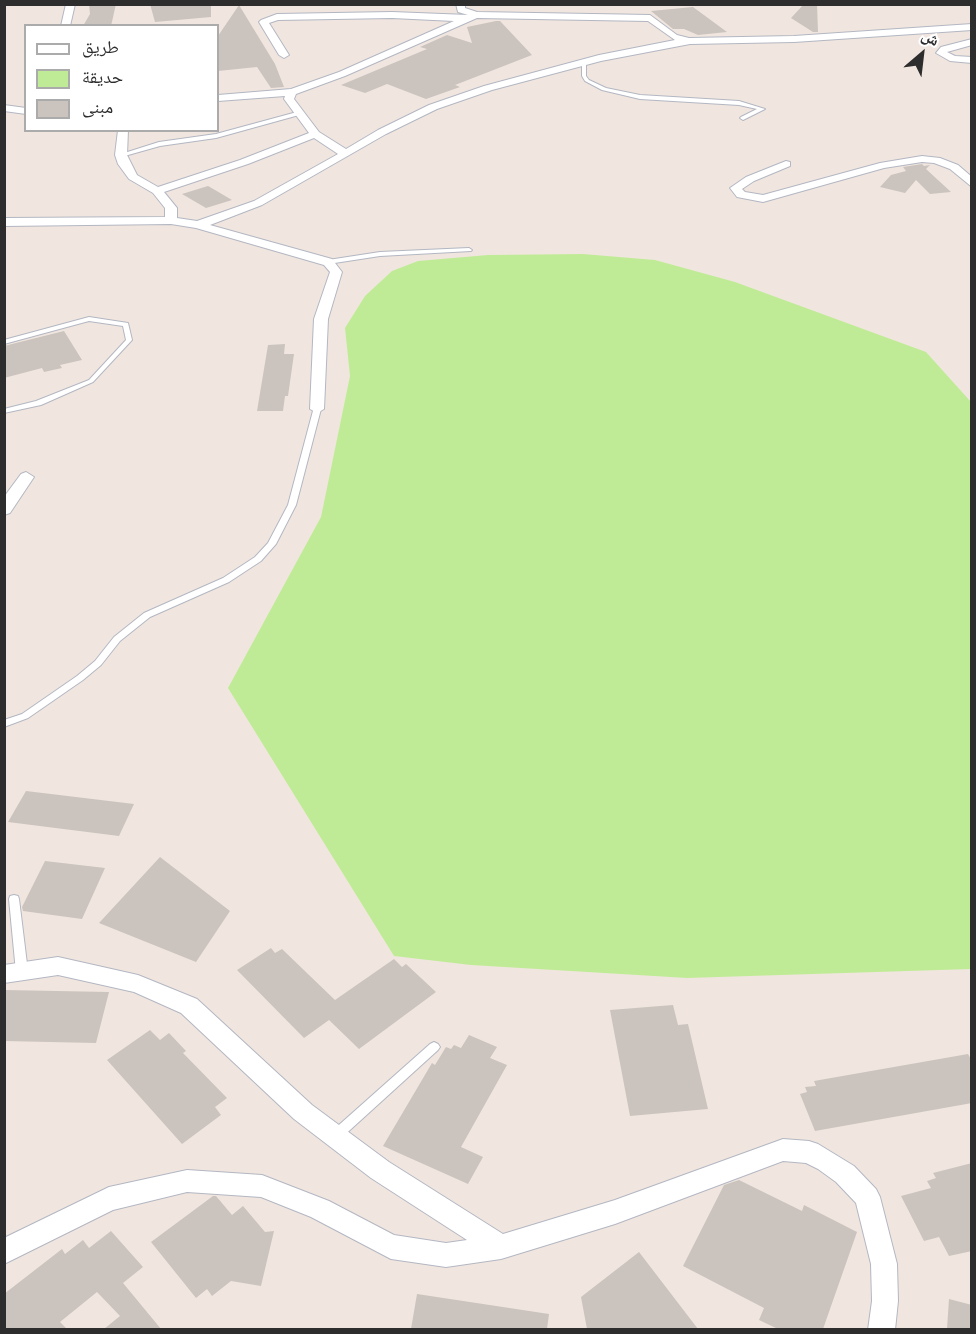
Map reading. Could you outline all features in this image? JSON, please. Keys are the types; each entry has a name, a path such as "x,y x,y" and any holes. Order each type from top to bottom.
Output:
{"street":[{"path":"66,24 71,4"},
{"path":"460,4 461,10 473,17"},
{"path":"643,5 650,18 670,39"},
{"path":"284,55 264,22 277,17 392,15 650,18"},
{"path":"219,98 292,92 342,74 473,17"},
{"path":"198,225 258,203 412,117 443,104 488,88 670,39 690,41 784,39 972,27"},
{"path":"972,42 944,49 941,53 953,59 972,60"},
{"path":"292,92 289,99 297,114 315,134 346,153"},
{"path":"4,108 24,111"},
{"path":"123,132 121,154 124,165 133,177 157,191 171,208 171,220"},
{"path":"157,191 244,162 315,134"},
{"path":"786,164 750,179 736,188 741,195 764,199 829,179 907,160 922,159 936,160 954,167 972,184"},
{"path":"4,222 171,220 198,225 328,262 336,272 321,319 317,409"},
{"path":"4,510 26,477"},
{"path":"14,973 58,966 138,984 189,1006 303,1112 380,1170 501,1247"},
{"path":"4,1252 109,1199 187,1181 262,1186 320,1209 391,1246 446,1255 501,1247 615,1212 783,1150 809,1152 845,1174 867,1197 884,1264 885,1301 881,1329"}],"lane":[{"path":"584,62 584,76 587,81 603,89 640,97 721,100 756,105 762,109 742,118"},
{"path":"121,154 159,144 216,136 297,114"},
{"path":"328,262 380,254 469,250"},
{"path":"4,342 89,319 126,324 129,340 91,381 38,403 4,411"},
{"path":"4,724 25,716 80,678 98,663 117,639 147,615 226,580 258,559 272,544 292,505 317,409"},
{"path":"14,899 14,973"},
{"path":"335,1136 434,1047"}],"green space":[{"path":"583,254 655,260 735,282 926,352 971,402 971,969 687,978 471,965 394,956 228,688 321,517 350,376 345,328 365,296 392,271 418,261 488,255"}],"building":[{"path":"89,4 116,4 111,24 84,24 90,14"},
{"path":"150,4 211,4 211,17 155,22"},
{"path":"804,4 817,4 818,32 813,32 791,18"},
{"path":"239,5 275,64 284,87 271,88 257,67 219,71 219,35"},
{"path":"693,7 727,32 698,35 684,29 673,29 651,11"},
{"path":"500,21 532,55 455,85 460,87 426,99 387,84 365,93 341,85 427,49 420,47 447,35 472,43 467,27"},
{"path":"930,165 926,169 951,192 930,194 916,180 905,193 880,187 891,175 906,171 903,167"},
{"path":"208,186 232,200 206,208 182,194"},
{"path":"64,331 82,360 60,365 62,368 44,372 42,368 4,378 4,346"},
{"path":"285,344 284,354 294,354 288,396 285,396 283,411 257,411 268,345"},
{"path":"26,791 134,804 119,836 8,822"},
{"path":"160,857 230,911 196,962 99,923"},
{"path":"45,861 105,868 82,919 23,911 22,907"},
{"path":"271,948 275,953 282,949 335,1000 394,959 402,967 406,964 436,992 359,1049 329,1020 304,1038 237,970"},
{"path":"4,990 109,992 96,1043 4,1041"},
{"path":"673,1005 678,1025 688,1024 708,1109 630,1116 610,1010"},
{"path":"150,1030 160,1040 169,1033 186,1051 183,1053 227,1098 215,1107 221,1115 182,1144 107,1060"},
{"path":"469,1035 497,1047 490,1058 507,1065 461,1147 483,1157 468,1184 383,1146 432,1063 435,1065 446,1047 451,1049 454,1045 461,1048"},
{"path":"968,1054 972,1061 972,1103 815,1131 800,1094 807,1092 805,1087 816,1086 814,1081"},
{"path":"972,1163 972,1251 949,1256 939,1237 924,1241 901,1196 931,1188 927,1181 936,1178 933,1173"},
{"path":"739,1180 802,1211 804,1205 857,1232 823,1329 778,1329 759,1320 764,1308 683,1266 724,1185"},
{"path":"216,1196 232,1215 243,1206 265,1232 274,1231 261,1286 231,1281 212,1296 207,1289 196,1298 151,1242"},
{"path":"111,1231 143,1267 123,1283 161,1329 104,1329 120,1316 97,1292 60,1322 67,1329 4,1329 4,1294 62,1249 65,1254 83,1240 89,1248"},
{"path":"639,1252 698,1329 587,1329 581,1297"},
{"path":"417,1294 549,1314 547,1329 411,1329"},
{"path":"949,1299 972,1305 972,1329 947,1329"}]}
